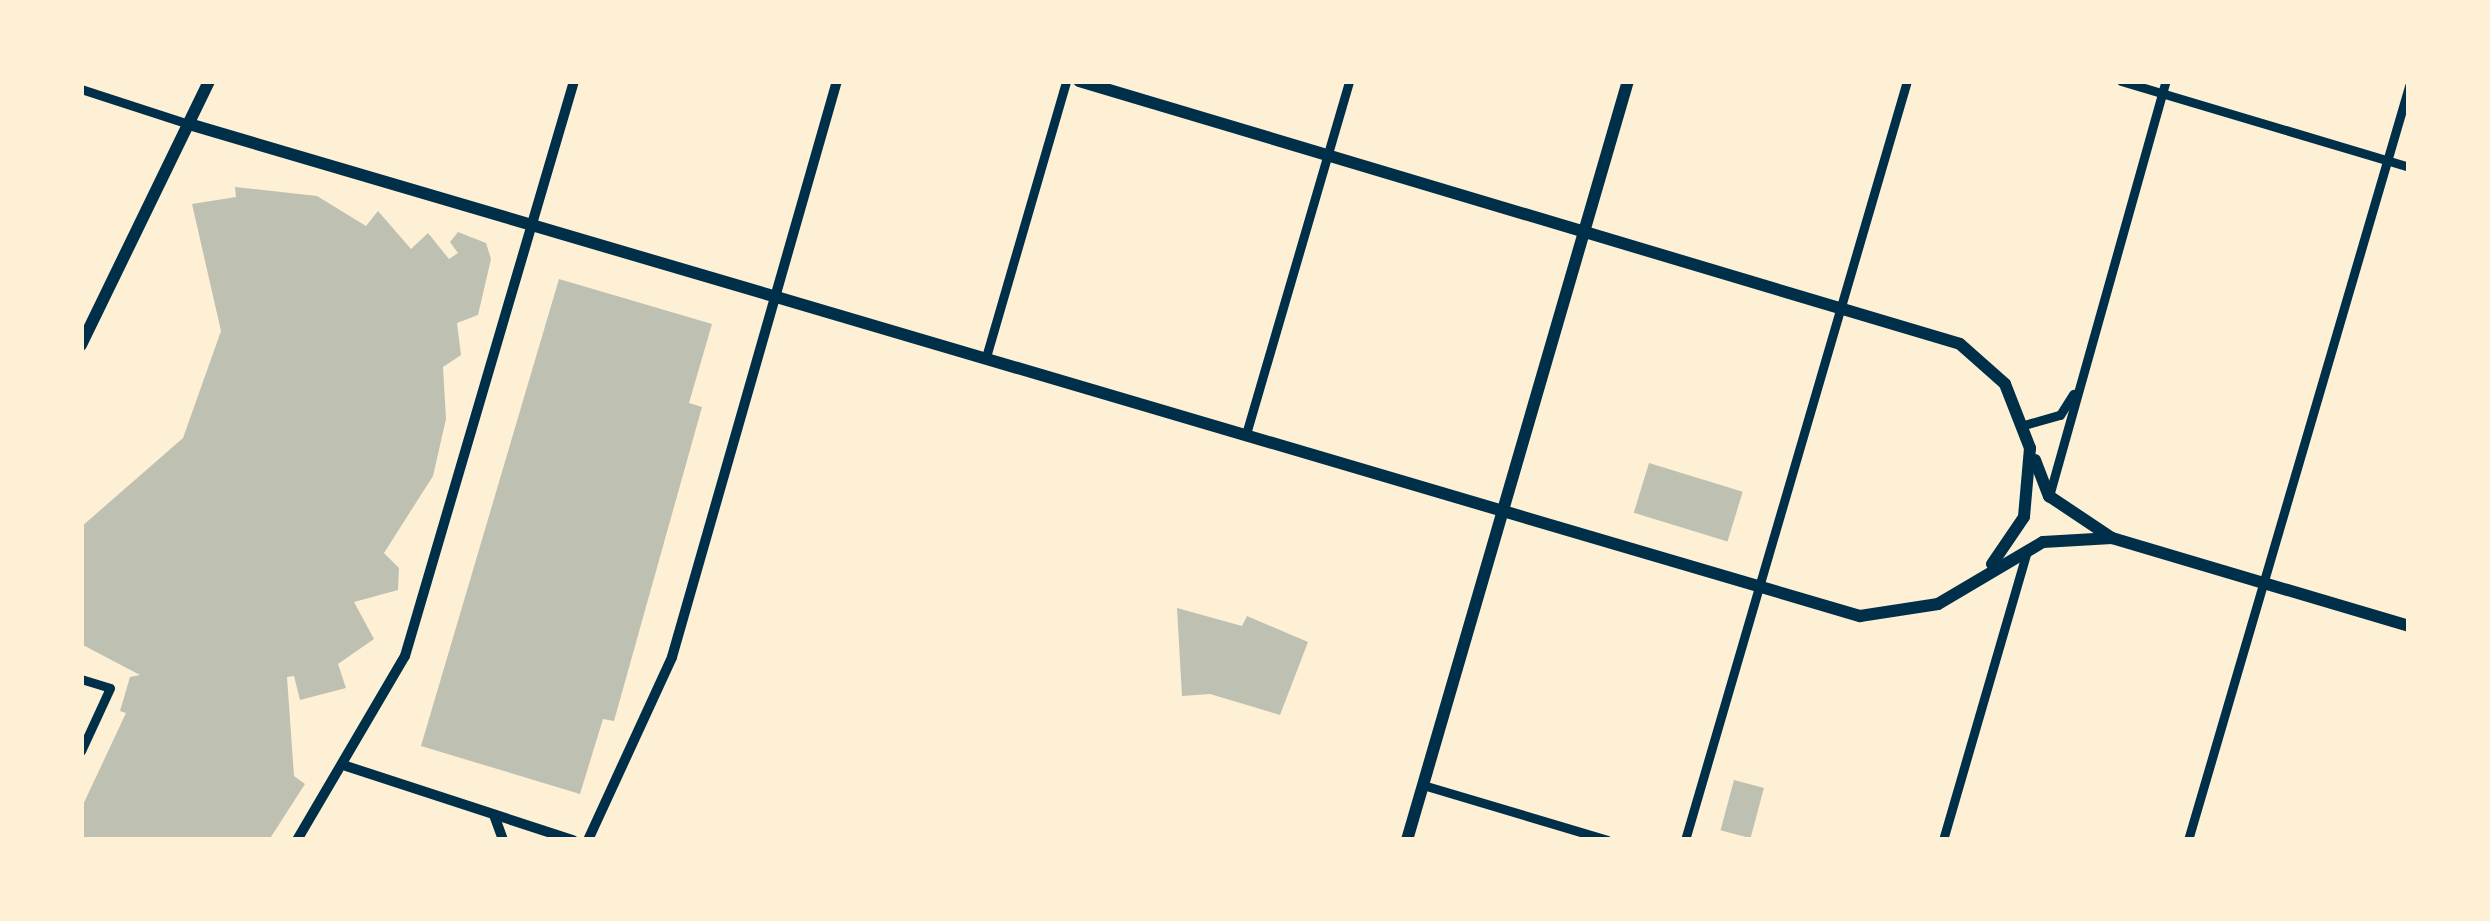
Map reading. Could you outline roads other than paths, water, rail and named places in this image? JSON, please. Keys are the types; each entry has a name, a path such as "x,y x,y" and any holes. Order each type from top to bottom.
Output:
{"main road":[{"path":"81,345 209,81"},
{"path":"1079,81 1840,306 1973,352 2005,384 2049,496 2112,538 2409,626"},
{"path":"1407,840 1628,81"},
{"path":"189,124 1761,587 1886,618 1938,604 2028,548 2112,538"},
{"path":"1984,574 2024,517 2030,448"}],"street":[{"path":"297,840 346,766 405,656 574,81"},
{"path":"588,840 672,657 837,81"},
{"path":"986,357 1066,81"},
{"path":"1246,434 1349,81"},
{"path":"1685,840 1907,81"},
{"path":"2121,81 2409,167"},
{"path":"2049,496 2075,389 2166,81"},
{"path":"2188,840 2409,86"},
{"path":"85,87 189,124"},
{"path":"2024,425 2060,415 2075,389"},
{"path":"1943,840 2028,548"},
{"path":"81,679 110,688 81,751"},
{"path":"346,766 573,840"},
{"path":"1423,785 1607,840"},
{"path":"494,815 503,840"}]}
